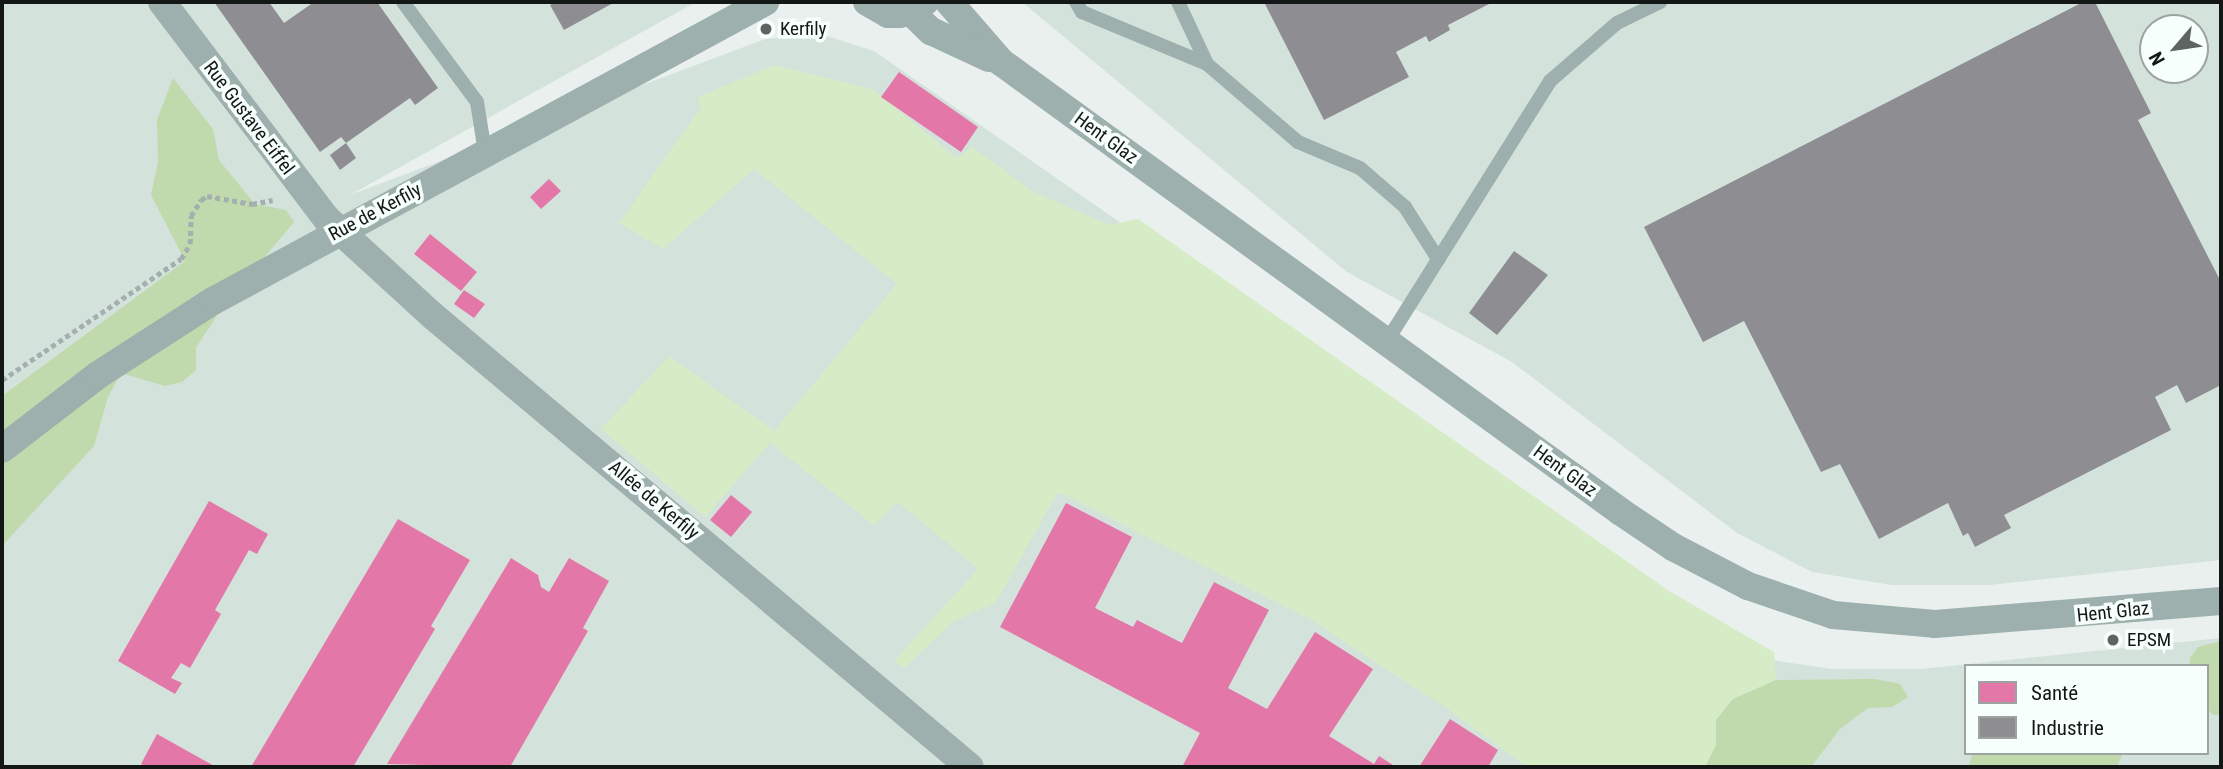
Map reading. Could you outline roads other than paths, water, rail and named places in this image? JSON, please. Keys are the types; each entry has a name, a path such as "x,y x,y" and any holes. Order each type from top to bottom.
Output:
{"street":[{"name":"Rue Gustave Eiffel","path":"162,2 302,190 340,230"},
{"name":"Rue de Kerfily","path":"2,449 135,349 340,230 765,2"},
{"path":"867,2 888,14 918,7"},
{"name":"Hent Glaz","path":"949,2 1001,62"},
{"name":"Hent Glaz","path":"918,7 931,31 1001,62 1673,547 1778,599 1832,615 1935,624 2221,601"},
{"name":"Allée de Kerfily","path":"340,230 433,316 970,767"}],"lane":[{"path":"403,2 477,102 485,152"},
{"path":"1076,2 1082,12 1207,64 1298,142 1360,168 1405,207 1438,259"},
{"path":"1178,2 1207,64"},
{"path":"1387,341 1550,81 1617,23 1660,2"}],"place":[{"name":"Kerfily","path":"766,29"},
{"name":"EPSM","path":"2113,640"}]}
